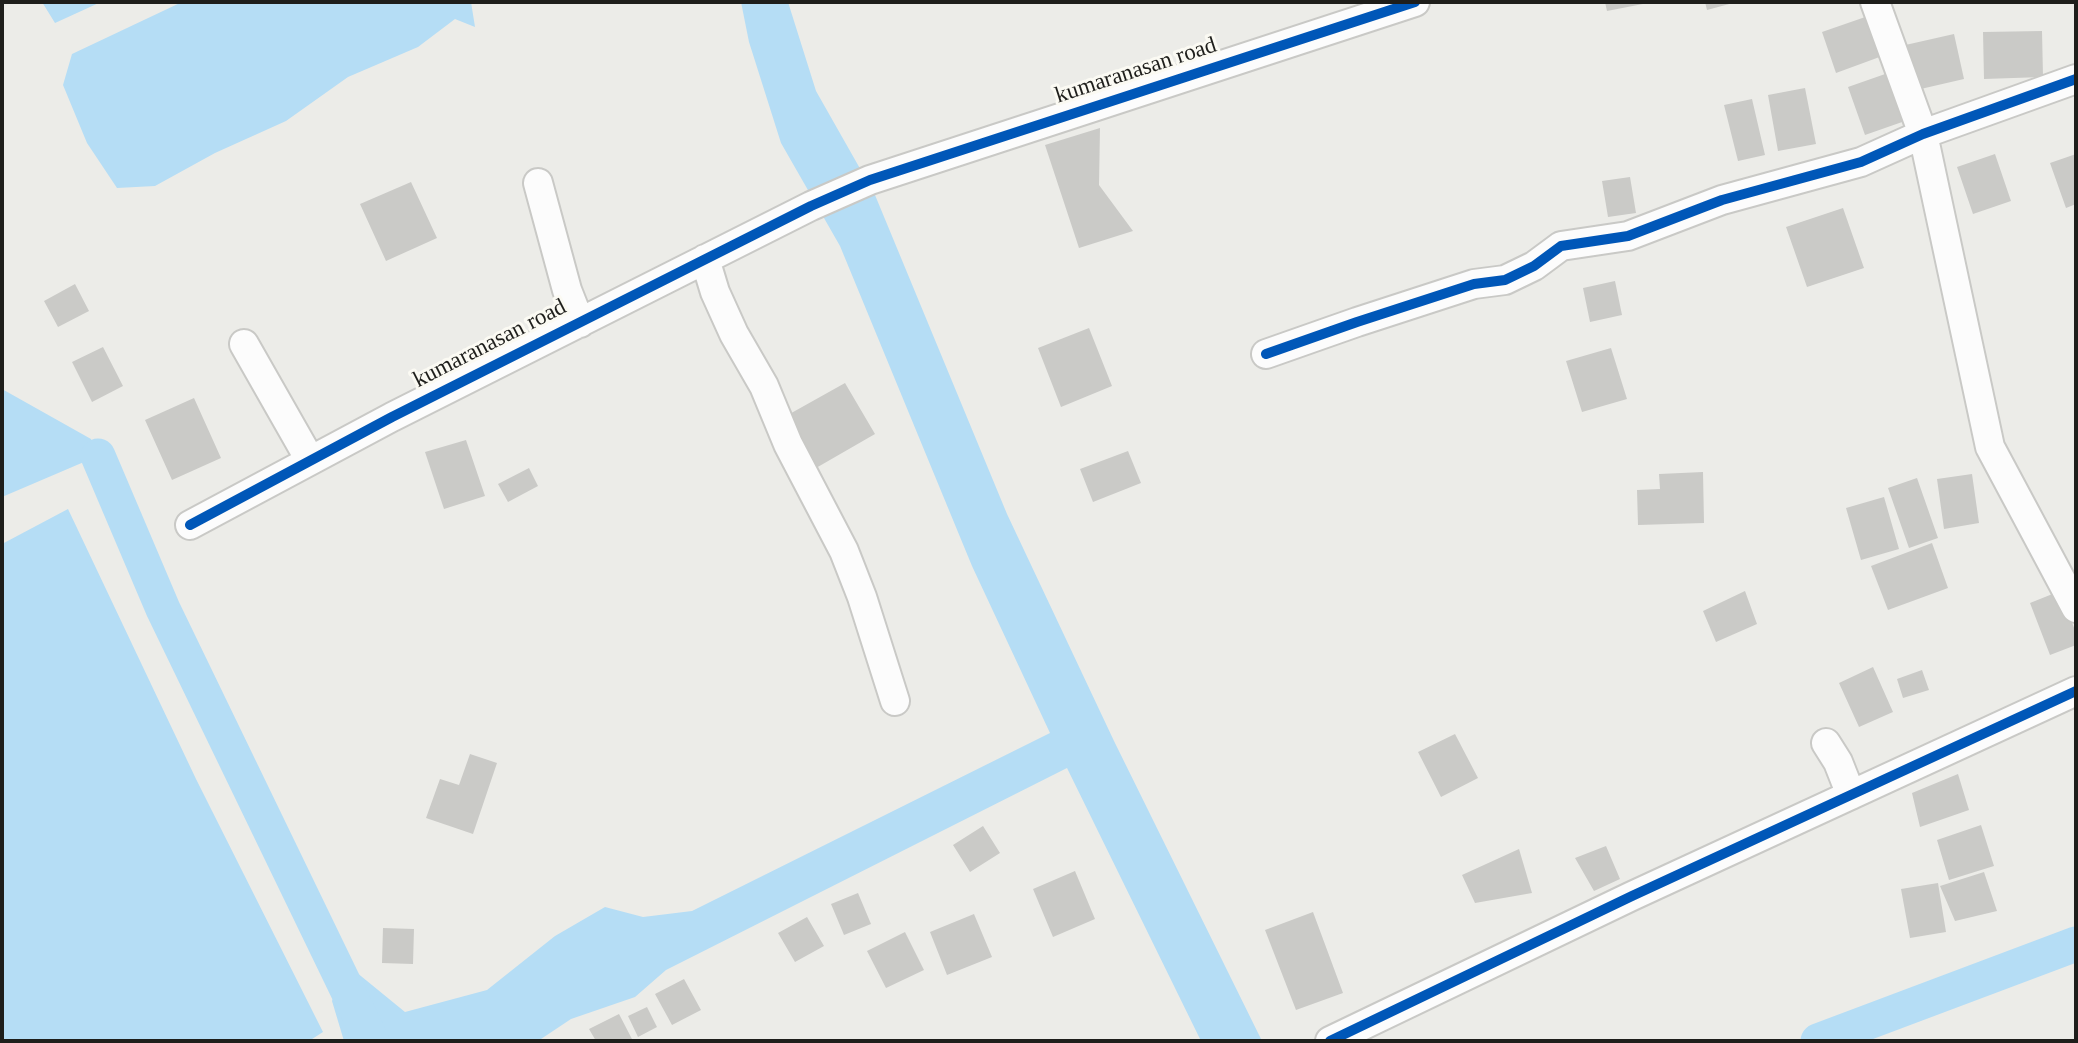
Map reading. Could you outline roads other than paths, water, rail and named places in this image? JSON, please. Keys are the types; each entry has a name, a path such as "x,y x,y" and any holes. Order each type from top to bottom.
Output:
{"street":[{"name":"kumaranasan road","path":"190,525 310,460 705,259 870,180 1415,2"},
{"path":"1875,2 1923,134 1990,447 2076,608"},
{"path":"1266,354 1357,321 1474,285 1505,280 1534,266 1561,246 1628,236 1722,200 1861,162 1923,134 2076,79"},
{"path":"538,183 567,290 580,323"},
{"path":"705,259 715,292 734,334 764,386 788,444 844,551 862,597 894,701"},
{"path":"244,344 310,460"},
{"path":"1330,1041 1632,896 2076,691"},
{"path":"1826,743 1838,762 1851,795"}],"water":[{"path":"42,2 101,2 55,23"},
{"path":"182,2 471,2 475,27 455,19 418,47 348,77 286,121 215,153 155,186 117,188 87,143 63,85 72,54"},
{"path":"741,2 788,2 816,91 875,195 1007,514 1114,741 1262,1041 1201,1041 1067,768 666,970 635,997 571,1019 538,1041 344,1041 332,1001 345,963 405,1012 487,990 555,936 605,907 643,917 692,911 1050,733 972,566 840,246 781,143 749,42"},
{"path":"2,389 91,439 98,456 2,497"},
{"path":"68,509 196,779 323,1032 309,1041 2,1041 2,544"}],"waterway":[{"path":"98,456 163,609 372,1041"},
{"path":"1818,1041 2076,944"}]}
